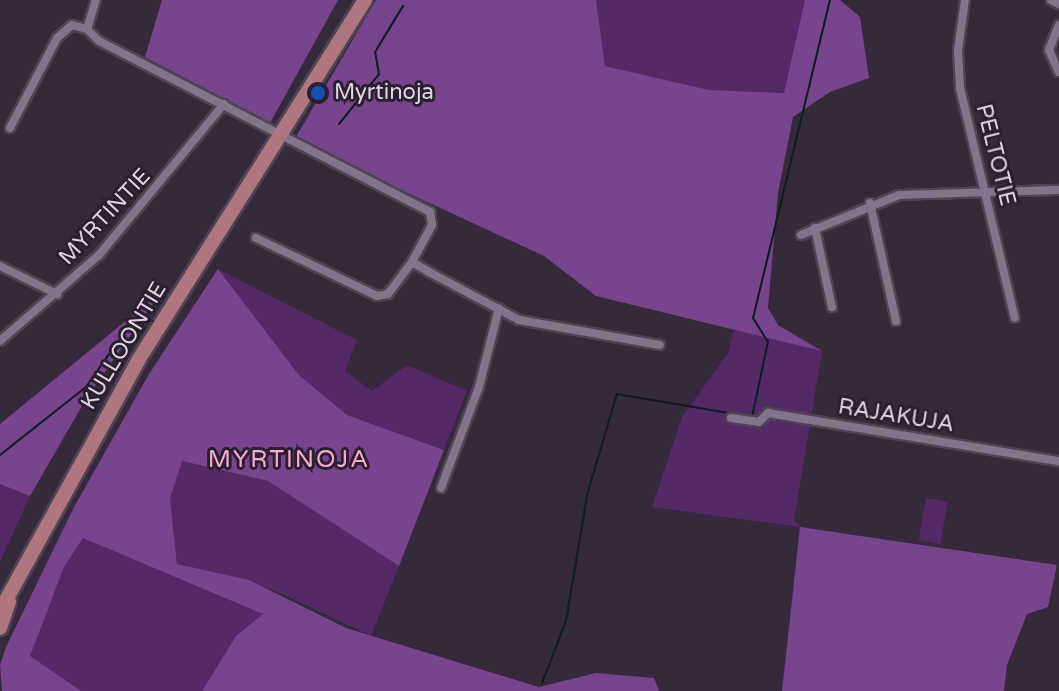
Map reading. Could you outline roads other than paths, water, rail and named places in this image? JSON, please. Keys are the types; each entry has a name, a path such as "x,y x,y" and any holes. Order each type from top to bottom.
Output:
{"main road":[{"name":"KULLOONTIE","path":"0,611 139,359 284,135 365,0"},
{"name":"KULLOONTIE","path":"0,628 14,587"}],"street":[{"path":"87,29 96,0"},
{"name":"PELTOTIE","path":"965,0 958,50 960,88 1015,318"},
{"path":"1051,0 1059,4"},
{"path":"10,128 57,38 72,25 87,29 99,41 430,212 432,225 412,262 388,294 377,296 256,238"},
{"path":"1059,25 1049,50 1059,72"},
{"name":"MYRTINTIE","path":"0,341 57,294 114,238 224,104"},
{"path":"801,235 870,203 899,195 1059,190"},
{"path":"870,203 896,321"},
{"path":"815,228 832,307"},
{"path":"412,262 533,324 660,345"},
{"path":"0,266 57,294"},
{"path":"441,488 479,387 499,308"},
{"name":"RAJAKUJA","path":"731,418 759,422 768,413 1059,461"}],"waterway":[{"path":"542,683 566,621 587,495 617,394 752,417 768,342 753,318 830,0"},
{"path":"339,124 379,74 375,52 403,6"},
{"path":"0,455 86,387 108,355 144,329"}],"place":[{"name":"Myrtinoja","path":"318,93"}],"district":[{"name":"MYRTINOJA","path":"289,460"}]}
